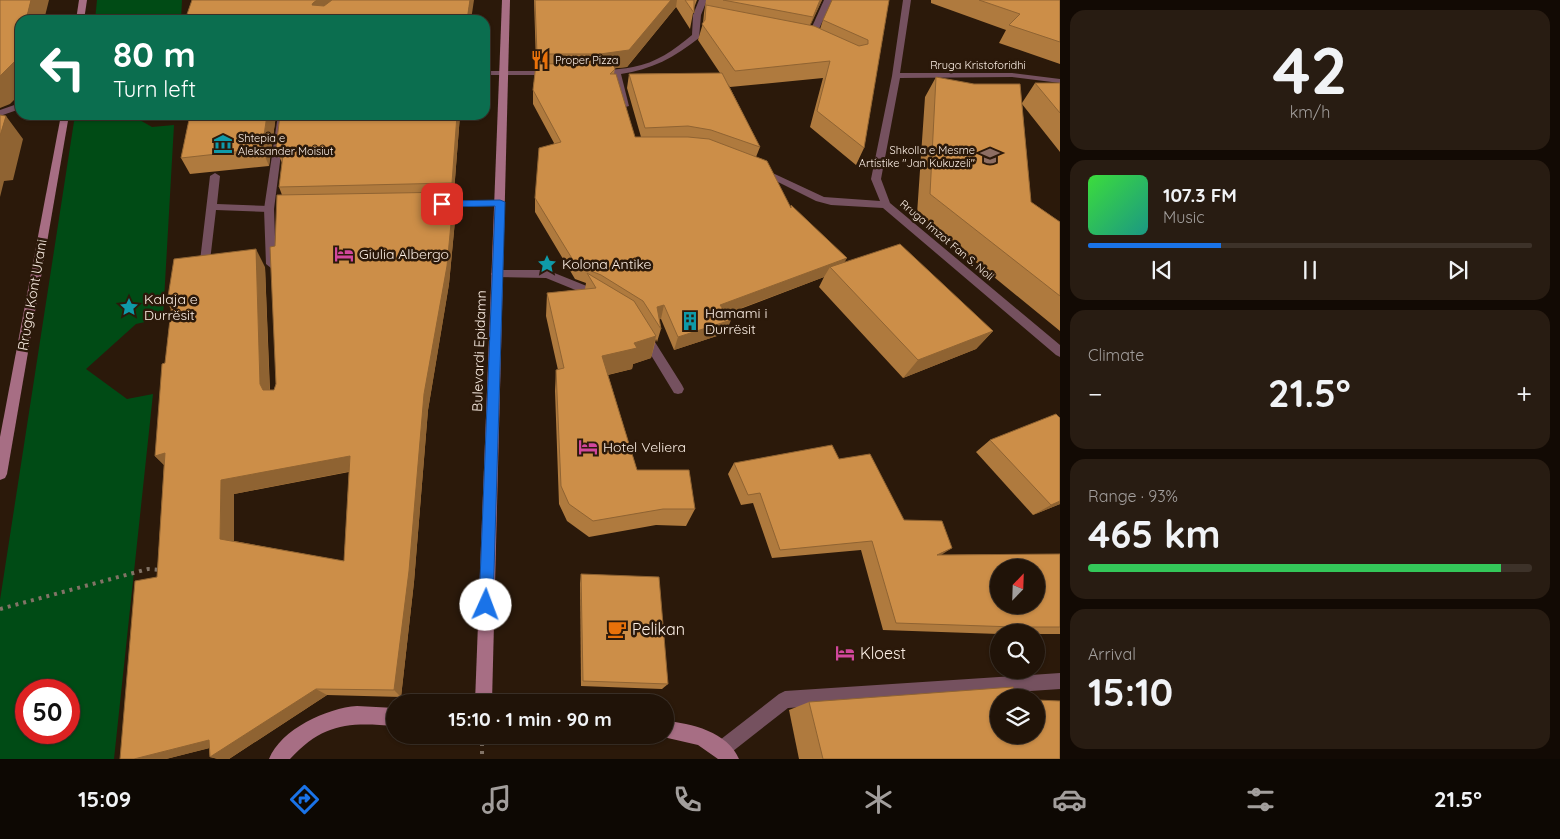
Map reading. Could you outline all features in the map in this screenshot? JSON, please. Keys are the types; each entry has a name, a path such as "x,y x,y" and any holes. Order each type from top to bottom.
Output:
{"main road":[{"path":"81,15 84,0"},
{"name":"Bulevardi Epidamn","path":"482,694 506,0"},
{"name":"Rruga Kont Urani","path":"0,474 64,120"},
{"path":"278,759 291,743 322,722 351,714 386,716"},
{"path":"674,730 703,738 726,754"}],"street":[{"path":"596,73 645,68 677,52 696,36 697,15 703,0"},
{"path":"811,38 828,0"},
{"name":"Rruga Imzot Fan S. Noli","path":"907,0 896,76 876,179 886,205 1060,352"},
{"path":"697,15 707,17"},
{"path":"802,36 820,42"},
{"path":"616,72 629,120"},
{"path":"490,73 559,73"},
{"name":"Rruga Kristoforidhi","path":"896,76 1012,75 1060,81"},
{"path":"0,113 15,108"},
{"path":"272,276 274,209 282,120"},
{"path":"752,166 820,199 831,202 886,205"},
{"path":"205,261 215,176"},
{"path":"432,204 500,202"},
{"path":"212,207 274,209"},
{"path":"497,274 547,274 594,293 611,304"},
{"path":"640,327 678,389"},
{"path":"726,754 785,700 1060,681"}],"path":[{"path":"0,609 148,568 165,570"},
{"path":"482,744 482,759"}],"green space":[{"path":"97,0 182,0 181,15 96,15"},
{"path":"74,120 140,120 152,127 174,125 163,318 136,324 86,369 127,399 153,394 114,759 0,759 0,600"}],"building":[{"path":"0,0 31,0 27,15 15,15 15,61 0,76"},
{"path":"192,0 317,0 312,5 324,6 332,0 470,0 468,15 187,15"},
{"path":"535,0 671,0 629,50 600,54 537,54"},
{"path":"685,0 694,0 694,13"},
{"path":"723,0 820,0 813,17"},
{"path":"832,0 889,0 864,148 817,111 830,61 735,71 702,24 705,20 706,5 814,26 859,46 868,44 868,40 823,20"},
{"path":"979,0 1060,0 1060,42 1009,25 1020,14"},
{"path":"613,63 615,69 610,74 616,74 635,137 709,139 767,161 791,208 791,205 847,258 720,305 731,320 678,337 664,305 657,307 661,329 643,301 601,275 576,265 535,198 539,148 561,142 533,90 536,64"},
{"path":"722,73 760,147 711,130 688,126 645,128 629,74"},
{"name":"Shkolla e Mesme Artistike \"Jan Kukuzeli\"","path":"936,77 974,84 1020,84 1031,202 1060,222 1060,296 930,194"},
{"path":"1035,83 1060,83 1060,113"},
{"path":"0,115 6,116 0,136"},
{"path":"189,120 266,120 262,149 181,158"},
{"path":"279,120 457,120 452,183 279,187 284,147 276,148"},
{"path":"454,192 447,266 424,394 409,571 394,690 316,689 210,757 209,740 134,759 120,759 135,581 157,577 165,453 155,456 162,364 165,363 172,302 167,303 174,259 256,249 260,384 263,390 274,390 276,384 270,247 275,246 277,195","holes":["350,456 344,561 220,539 221,480"]},
{"path":"900,244 993,331 918,360 830,267"},
{"path":"587,273 634,301 656,336 634,343 637,348 602,356 637,470 689,470 695,509 663,509 593,521 569,504 561,486 556,370 564,368 547,293 596,288"},
{"path":"1056,414 1060,418 1060,501 1051,505 990,440"},
{"path":"832,445 839,459 870,454 904,520 942,521 952,548 937,555 1060,554 1060,627 1045,627 1045,624 990,624 990,626 896,623 872,541 780,550 760,493 748,495 734,463"},
{"path":"581,574 659,577 668,684 583,681"},
{"path":"1013,687 1014,689 990,689 990,744 1045,744 1045,700 1060,701 1060,759 823,759 809,702"}],"place":[{"name":"Proper Pizza","path":"540,60"},
{"name":"Shtepia e Aleksander Moisiut","path":"223,144"},
{"name":"Shkolla e Mesme Artistike \"Jan Kukuzeli\"","path":"990,156"},
{"name":"Giulia Albergo","path":"344,254"},
{"name":"Kolona Antike","path":"547,264"},
{"name":"Kalaja e Durrësit","path":"129,307"},
{"name":"Hamami i Durrësit","path":"690,321"},
{"name":"Hotel Veliera","path":"588,447"},
{"name":"Pelikan","path":"617,629"},
{"name":"Kloest","path":"845,653"}],"route":[{"path":"442,204 500,202 486,605"}]}
